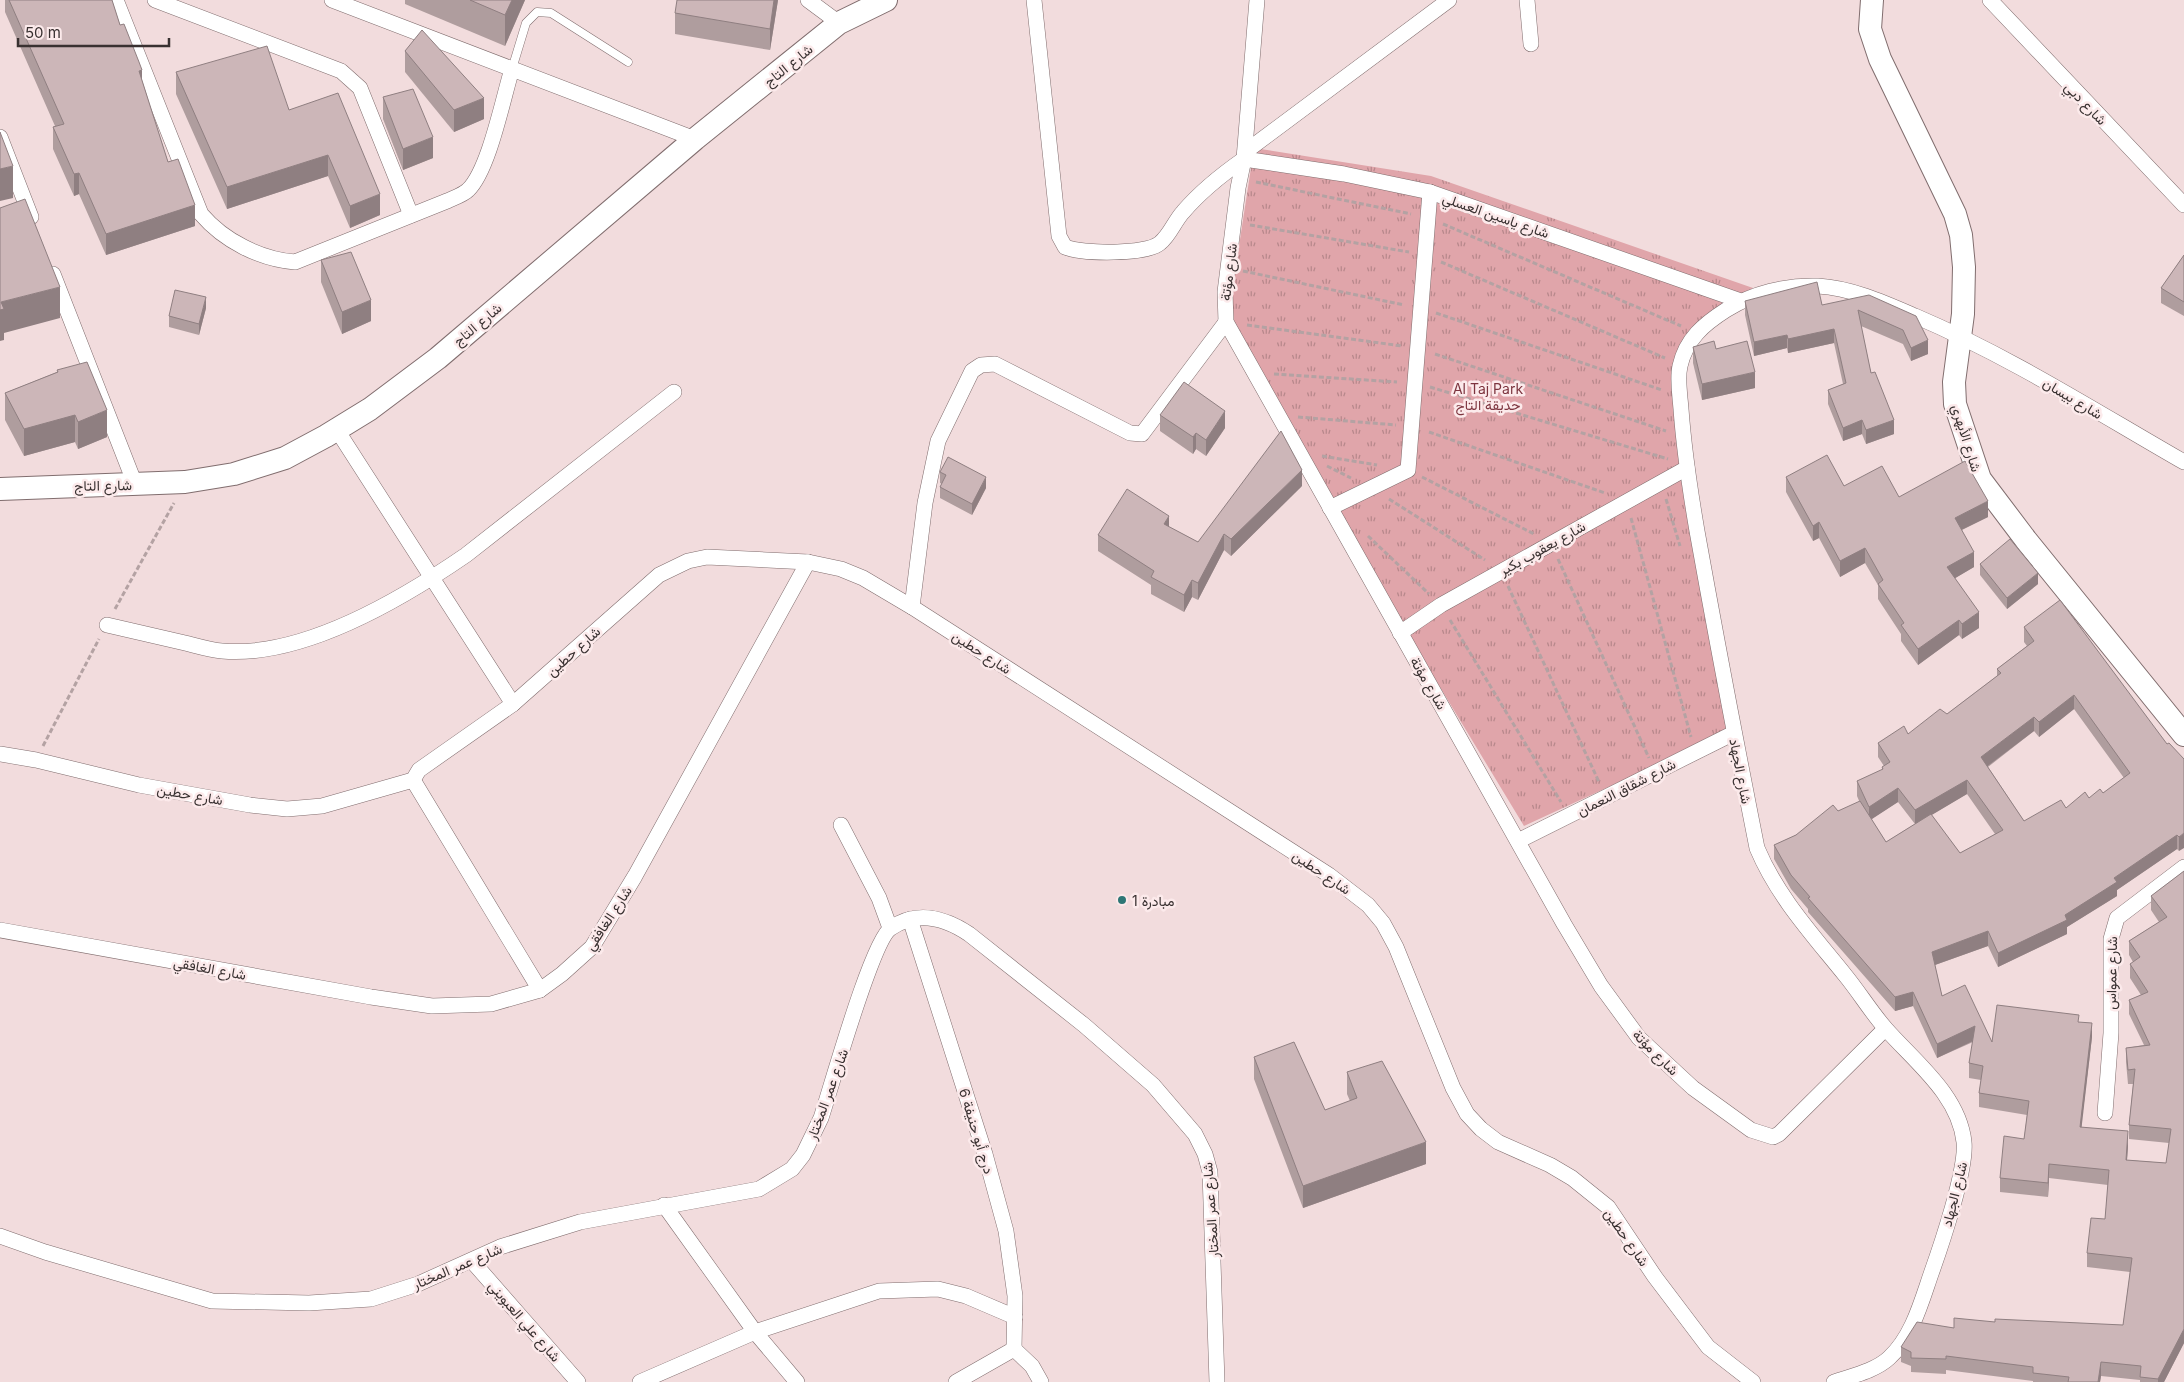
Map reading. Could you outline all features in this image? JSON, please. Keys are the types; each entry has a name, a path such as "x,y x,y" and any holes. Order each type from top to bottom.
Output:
{"street":[{"path":"116,0 201,214 210,224 236,243 273,260 295,262 411,216 467,191 477,178 487,154 512,69"},
{"path":"155,0 341,71 360,88 411,216"},
{"path":"332,0 695,139"},
{"path":"808,0 839,24"},
{"name":"شارع التاج","path":"0,489 185,482 234,474 285,458 336,430 370,409 438,358 695,139 839,24 886,0"},
{"path":"1034,0 1059,236 1065,247 1124,252 1151,248 1160,244 1181,214 1217,178 1244,155 1449,0"},
{"name":"شارع مؤتة","path":"1257,0 1244,155 1228,268 1224,312 1226,322 1280,415 1330,508 1564,924 1601,986 1639,1038 1693,1088 1751,1130 1773,1138 1780,1134 1886,1029"},
{"path":"1527,0 1531,44"},
{"name":"شارع الأبهري","path":"1872,0 1870,29 1880,59 1955,214 1961,235 1964,267 1962,335 1955,374 1955,404 1980,479 2020,533 2184,735"},
{"name":"شارع دبي","path":"1990,0 2184,205"},
{"path":"0,137 38,234"},
{"name":"شارع ياسين العسلي","path":"1244,155 1430,192 1741,301"},
{"path":"1330,508 1408,470 1430,192"},
{"path":"9,213 27,206"},
{"path":"48,262 135,484"},
{"name":"شارع الجهاد","path":"1834,1382 1862,1373 1888,1359 1905,1339 1940,1251 1962,1168 1965,1144 1959,1119 1930,1075 1886,1029 1795,913 1768,875 1757,848 1734,732 1687,466 1680,396 1680,365 1696,332 1741,301 1762,293 1789,288 1819,286 1874,299 1962,335"},
{"path":"912,607 925,503 938,441 972,370 981,365 994,364 1130,433 1142,434 1226,322"},
{"name":"شارع بيسان","path":"1962,335 2027,370 2184,462"},
{"path":"107,624 220,651 252,652 291,643 351,622 432,578 466,555 674,392"},
{"path":"336,430 513,704"},
{"name":"شارع يعقوب بكير","path":"1400,633 1441,605 1687,466"},
{"path":"0,475 35,487"},
{"name":"شارع حطين","path":"0,754 36,760 139,785 250,805 287,809 322,806 413,780 419,770 513,704 659,575 680,565 708,557 808,562 841,569 863,578 912,607 1329,875 1368,905 1383,923 1396,947 1453,1088 1466,1114 1481,1130 1498,1142 1550,1165 1572,1178 1608,1207 1655,1277 1708,1347 1754,1382"},
{"name":"شارع الغافقي","path":"0,930 371,997 432,1006 491,1004 540,990 562,974 592,947 635,876 808,562"},
{"name":"شارع شقاق النعمان","path":"1518,841 1734,732"},
{"path":"413,780 540,990"},
{"path":"841,825 879,898 890,928"},
{"name":"شارع عمواس","path":"2105,1113 2111,1034 2111,939 2113,925 2117,918 2184,867"},
{"name":"شارع عمر المختار","path":"0,1236 46,1252 212,1301 309,1304 371,1299 418,1284 500,1247 580,1222 758,1189 792,1169 803,1155 821,1118 862,988 881,941 890,928 910,920 933,916 954,924 969,934 1084,1025 1153,1085 1195,1134 1205,1154 1210,1172 1217,1382"},
{"name":"درج أبو حنيفة 6","path":"910,920 985,1154 1006,1231 1015,1296 1014,1349"},
{"path":"664,1205 755,1332 796,1382"},
{"name":"شارع علي العبويني","path":"472,1261 578,1382"},
{"path":"640,1382 755,1332 879,1291 938,1289 966,1296 1015,1317"},
{"path":"956,1382 1014,1349 1032,1366 1041,1382"}],"lane":[{"path":"512,69 526,23 537,12 551,12 628,62"}],"path":[{"path":"1240,178 1428,218 1696,332"},
{"path":"1234,223 1425,255 1680,365"},
{"path":"1228,268 1421,308 1680,396"},
{"path":"1226,322 1418,348 1683,436"},
{"path":"1256,373 1415,383 1687,466"},
{"path":"1280,415 1412,426 1627,501 1695,752"},
{"path":"1299,452 1408,470 1551,544 1655,772"},
{"path":"1299,452 1371,488 1502,571 1606,797"},
{"path":"1363,532 1441,605 1570,815"}],"green space":[{"name":"Al Taj Park حديقة التاج","path":"1254,148 1431,176 1753,288 1691,330 1674,363 1736,728 1524,826 1403,626 1228,318"}],"building":[{"path":"9,0 112,0 120,25 124,24 142,70 139,71 168,162 178,159 195,205 106,234 79,173 74,174 53,127 64,124"},
{"path":"470,0 512,0 505,15"},
{"path":"677,0 774,0 770,29 675,13"},
{"path":"422,30 484,98 454,110 405,51"},
{"path":"267,46 289,110 338,93 380,194 350,206 328,155 227,187 176,72"},
{"path":"413,89 433,137 403,149 383,97"},
{"path":"0,132 13,166 0,169"},
{"path":"25,199 60,287 1,302 4,309 0,310 0,208"},
{"path":"351,252 371,300 342,312 321,260"},
{"path":"2184,255 2184,302 2161,288"},
{"path":"1817,282 1822,305 1869,295 1916,316 1928,340 1911,348 1903,330 1858,310 1871,373 1875,372 1894,420 1866,430 1862,420 1843,428 1828,390 1846,383 1834,329 1788,339 1787,335 1754,342 1745,301"},
{"path":"175,290 206,297 199,324 169,316"},
{"path":"1714,341 1716,349 1747,341 1755,372 1702,384 1693,347"},
{"path":"87,362 107,410 78,422 75,415 24,429 5,393 58,372 57,370"},
{"path":"1184,382 1225,411 1206,440 1196,433 1193,437 1160,415"},
{"path":"1281,431 1302,470 1231,539 1224,534 1198,583 1192,580 1184,595 1151,577 1154,571 1098,535 1127,489 1169,516 1164,524 1198,542"},
{"path":"1827,455 1844,486 1882,466 1899,497 1965,461 1988,501 1955,518 1974,552 1947,567 1979,612 1962,624 1959,620 1918,649 1901,625 1904,623 1878,584 1883,580 1865,548 1840,561 1819,522 1813,526 1786,477"},
{"path":"948,457 986,477 972,504 940,487 946,475 940,472"},
{"path":"2010,539 2038,573 2007,598 1980,564"},
{"path":"2060,600 2167,744 2169,743 2184,759 2184,833 2179,837 2177,835 2114,878 2117,882 2065,915 2067,920 1998,953 1988,931 1932,952 1942,996 1965,985 1992,1042 1997,1005 2079,1015 2078,1022 2092,1023 2080,1127 2128,1131 2126,1160 2166,1163 2171,1129 2129,1125 2135,1069 2128,1070 2126,1048 2150,1045 2129,1000 2148,992 2130,964 2140,957 2129,941 2167,917 2151,896 2184,871 2184,1329 2158,1379 2140,1377 2141,1366 2101,1362 2098,1382 2068,1382 2069,1377 2033,1373 2033,1367 1946,1356 1946,1359 1911,1358 1911,1352 1901,1347 1917,1322 1954,1328 1954,1318 1995,1322 1995,1319 2123,1325 2132,1258 2087,1253 2091,1218 2105,1219 2109,1170 2049,1164 2048,1183 2000,1178 2004,1136 2024,1139 2029,1101 1979,1093 1983,1066 1969,1063 1975,1026 1937,1044 1913,992 1895,997 1808,898 1810,897 1791,875 1774,845 1796,835 1833,805 1838,811 1860,801 1886,842 1931,814 1960,853 2003,830 1967,780 1915,810 1898,788 1869,807 1857,781 1883,769 1882,767 1890,762 1878,743 1904,726 1908,734 1940,709 1947,714 2001,673 1997,669 2034,641 2024,627","holes":["2074,695 2130,773 2103,793 2100,789 2089,798 2085,792 2066,808 2061,800 2024,821 1981,757 2034,717 2039,722"]},
{"path":"1294,1042 1325,1110 1357,1098 1347,1072 1382,1061 1426,1142 1303,1186 1254,1057"}],"place":[{"name":"مبادرة 1","path":"1122,900"}]}
